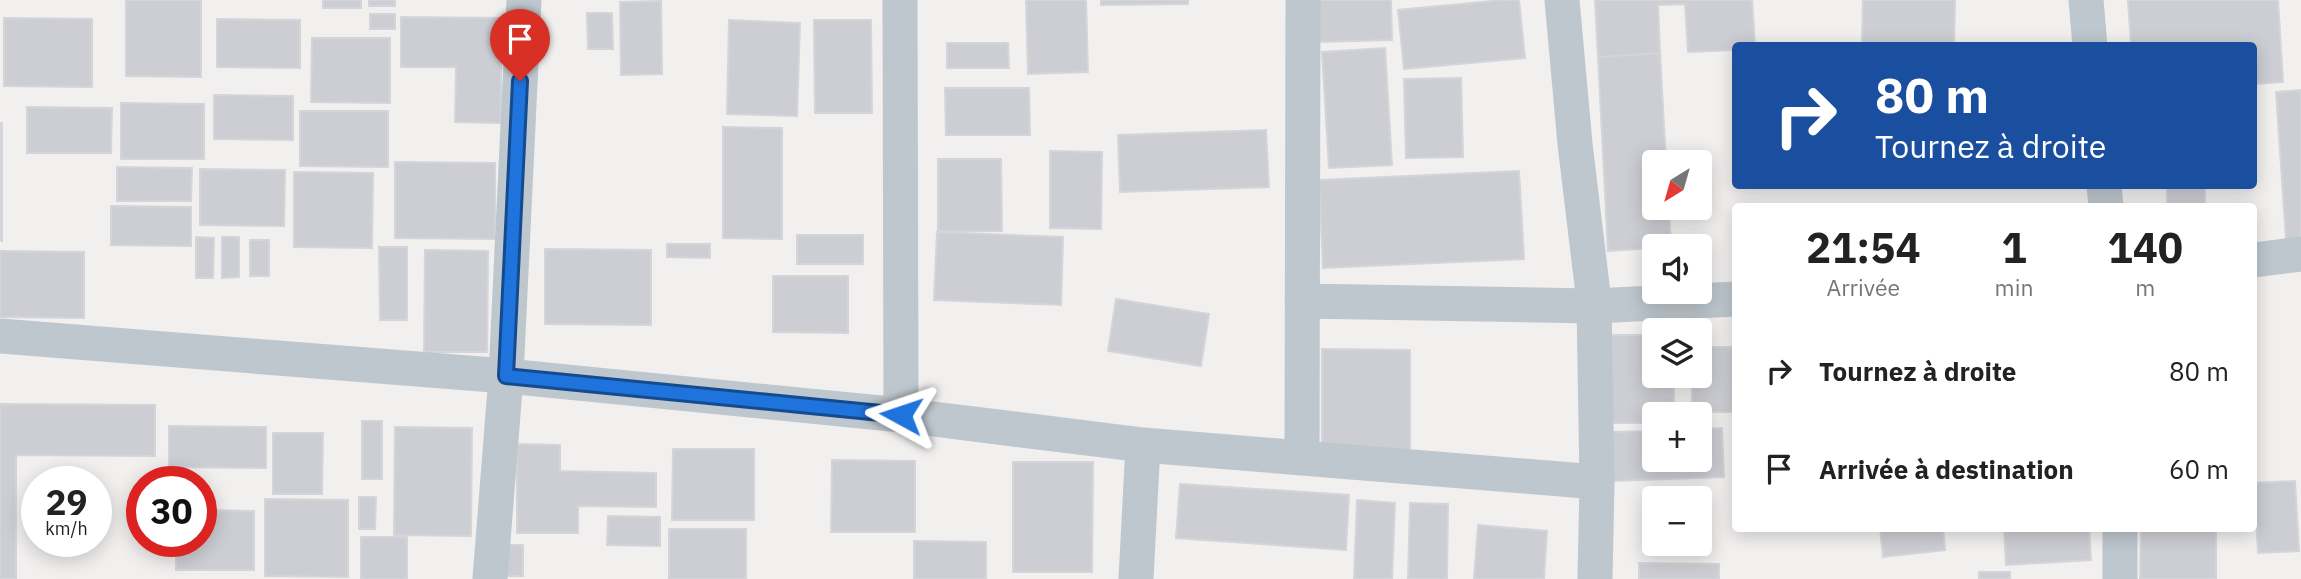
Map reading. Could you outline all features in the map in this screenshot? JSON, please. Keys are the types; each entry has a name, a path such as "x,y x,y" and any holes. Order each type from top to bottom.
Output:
{"street":[{"path":"490,579 506,376 524,0"},
{"path":"900,0 901,415"},
{"path":"1302,458 1304,0"},
{"path":"1562,0 1594,306 1597,482 1595,579"},
{"path":"2086,0 2090,42"},
{"path":"2257,260 2301,254"},
{"path":"1302,300 1594,306 1732,299"},
{"path":"0,336 506,376 901,415 1143,445 1597,482"},
{"path":"1136,579 1143,445"},
{"path":"2120,532 2120,579"}],"building":[{"path":"126,0 201,0 201,77 126,76"},
{"path":"323,0 361,0 361,8 323,8"},
{"path":"369,0 395,0 395,6 369,6"},
{"path":"1026,0 1086,0 1088,72 1028,74"},
{"path":"1101,0 1188,0 1188,4 1101,5"},
{"path":"1315,0 1391,0 1392,40 1317,42"},
{"path":"1519,0 1525,58 1404,69 1398,10"},
{"path":"1595,0 1752,0 1755,42 1732,42 1732,50 1688,52 1685,4 1658,5 1660,53 1598,57"},
{"path":"1863,0 1955,0 1954,42 1862,42"},
{"path":"2128,0 2278,0 2283,82 2257,84 2257,42 2131,42"},
{"path":"661,1 662,74 621,75 620,2"},
{"path":"587,13 612,13 613,49 588,49"},
{"path":"370,14 395,14 395,29 370,29"},
{"path":"401,17 501,18 501,123 455,122 456,67 401,67"},
{"path":"4,18 92,19 92,87 4,86"},
{"path":"217,19 300,20 300,68 217,67"},
{"path":"729,20 800,23 797,116 727,114"},
{"path":"814,20 871,20 872,113 815,113"},
{"path":"312,38 390,38 390,103 311,102"},
{"path":"947,43 1008,43 1009,68 947,68"},
{"path":"1385,48 1392,165 1329,168 1322,52"},
{"path":"1660,53 1665,150 1642,150 1642,220 1670,220 1670,234 1642,234 1642,249 1608,251 1598,57"},
{"path":"1461,78 1463,157 1406,158 1404,79"},
{"path":"945,88 1029,88 1030,135 946,135"},
{"path":"2301,90 2301,238 2286,239 2276,92"},
{"path":"214,95 293,96 293,140 214,139"},
{"path":"121,103 204,104 204,159 121,159"},
{"path":"27,107 112,108 111,153 27,153"},
{"path":"300,111 388,111 388,167 300,166"},
{"path":"2,123 2,241 0,240"},
{"path":"723,127 782,128 782,239 723,238"},
{"path":"1266,130 1269,187 1120,192 1118,135"},
{"path":"1050,151 1102,152 1101,229 1050,228"},
{"path":"938,159 1001,159 1002,231 938,231"},
{"path":"395,162 495,163 495,239 395,238"},
{"path":"117,167 192,168 191,201 117,201"},
{"path":"200,169 285,170 284,226 200,225"},
{"path":"1519,171 1524,259 1323,268 1319,180"},
{"path":"294,172 373,173 372,248 294,247"},
{"path":"2167,189 2205,189 2205,203 2167,203"},
{"path":"111,206 191,207 191,246 111,245"},
{"path":"937,232 1063,237 1061,305 934,300"},
{"path":"797,235 863,235 863,264 797,264"},
{"path":"196,237 214,238 213,278 196,278"},
{"path":"222,237 239,237 239,277 222,278"},
{"path":"250,240 269,240 269,276 250,276"},
{"path":"667,244 710,244 710,258 667,257"},
{"path":"379,247 407,247 407,320 380,320"},
{"path":"545,249 651,250 651,325 545,324"},
{"path":"425,250 488,251 487,352 424,352"},
{"path":"0,251 84,252 84,318 0,317"},
{"path":"773,276 848,276 848,333 773,332"},
{"path":"1116,299 1209,314 1201,366 1108,351"},
{"path":"1609,335 1642,335 1642,388 1674,388 1674,402 1642,402 1642,423 1610,423"},
{"path":"1712,347 1732,347 1732,412 1712,412 1712,402 1692,402 1692,388 1712,388"},
{"path":"1322,349 1410,350 1410,452 1322,451"},
{"path":"0,404 155,405 155,456 16,455 16,579 0,579"},
{"path":"362,421 382,421 382,479 362,479"},
{"path":"169,426 266,427 266,468 169,466"},
{"path":"395,427 472,428 471,536 394,535"},
{"path":"1712,428 1722,428 1724,477 1612,481 1610,432 1642,431 1642,472 1712,472"},
{"path":"273,433 323,433 322,494 273,494"},
{"path":"517,444 560,445 560,471 656,473 656,507 578,506 578,533 517,533"},
{"path":"673,449 754,449 754,520 672,520"},
{"path":"832,460 915,461 915,532 831,532"},
{"path":"1013,462 1093,462 1092,572 1013,572"},
{"path":"2295,481 2299,551 2258,553 2257,483"},
{"path":"1180,484 1349,495 1346,550 1176,538"},
{"path":"359,497 376,497 375,529 359,529"},
{"path":"265,499 348,500 348,577 265,576"},
{"path":"1357,500 1395,503 1392,579 1354,579"},
{"path":"1410,503 1448,504 1447,579 1408,579"},
{"path":"217,510 254,511 254,570 176,570 176,557 217,557"},
{"path":"608,516 660,517 660,546 607,545"},
{"path":"1478,525 1547,531 1544,579 1474,579"},
{"path":"669,529 746,529 746,579 669,579"},
{"path":"1880,532 1943,532 1945,550 1883,557"},
{"path":"2004,532 2089,532 2091,560 2006,565"},
{"path":"2141,532 2216,532 2216,579 2140,579"},
{"path":"361,537 407,537 407,579 361,579"},
{"path":"914,541 986,542 986,579 914,579"},
{"path":"503,545 523,545 523,576 503,576"},
{"path":"1639,563 1719,564 1719,579 1639,579"},
{"path":"1979,572 2010,572 2010,579 1979,579"}],"route":[{"path":"520,81 506,376 901,415"}]}
